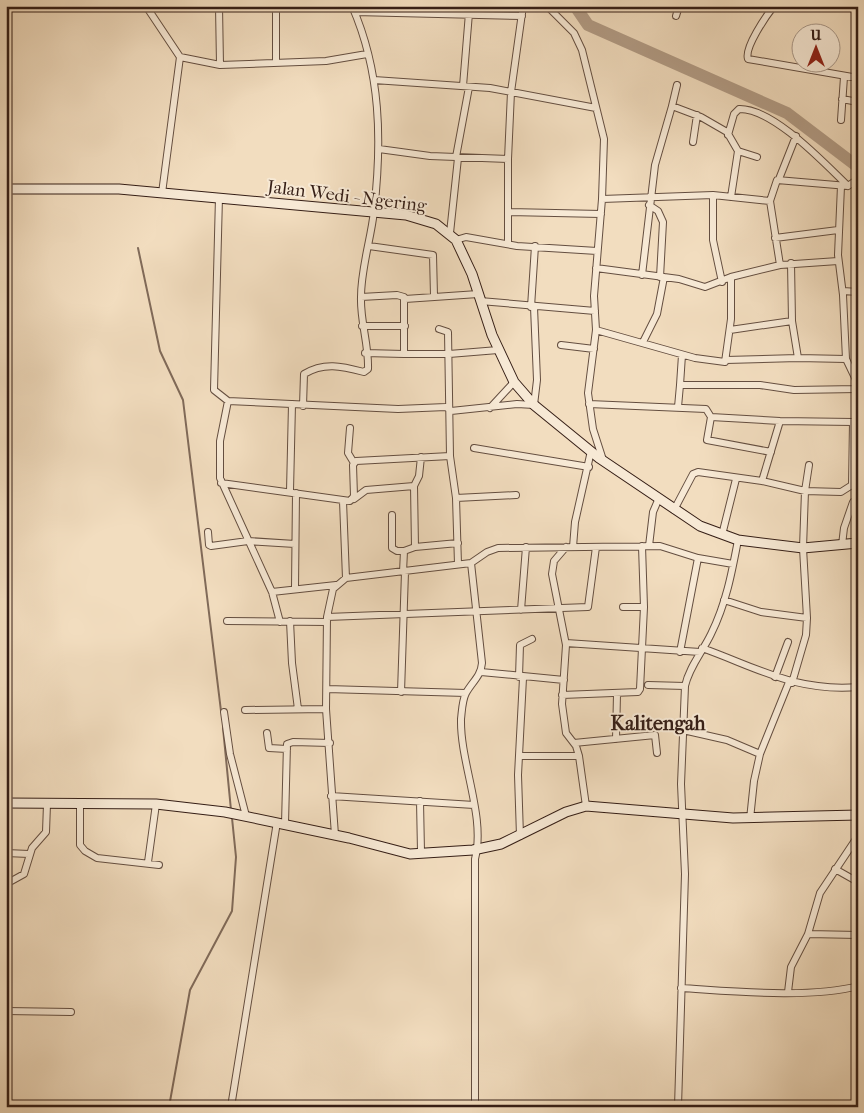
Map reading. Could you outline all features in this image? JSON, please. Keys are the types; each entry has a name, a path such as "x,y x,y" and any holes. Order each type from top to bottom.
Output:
{"main road":[{"name":"Jalan Wedi - Ngering","path":"6,188 119,189 374,212 422,218 453,236"},
{"path":"453,236 465,256 498,350 514,382 534,405 597,456 674,510 700,526 722,535 738,540 803,548 858,543"},
{"path":"6,803 80,805 156,804 225,812 335,835 401,852 477,850 501,844 566,812 586,806 681,816 750,819 858,815"}],"street":[{"path":"146,6 180,57 162,193"},
{"path":"219,6 220,65"},
{"path":"276,6 276,62"},
{"path":"508,244 508,159 511,92 523,6"},
{"path":"548,6 574,33 582,50 593,108 604,140 602,199 593,251 596,268 596,330 589,404 597,456 590,467 569,547 554,562 552,574 566,643 562,695 566,732 574,743 579,756 586,806"},
{"path":"676,16 679,6"},
{"path":"774,6 764,18 748,51 748,59 858,78"},
{"path":"302,406 304,374 315,367 330,365 364,372 368,368 362,326 361,297 374,212 379,149 379,108 374,80 354,9 392,9 522,16"},
{"path":"469,14 466,86 457,158 453,236 508,244 593,251"},
{"path":"180,57 220,65 326,61 367,54"},
{"path":"841,120 844,77"},
{"path":"374,80 466,86 511,92 593,108"},
{"path":"642,275 655,165 677,84"},
{"path":"842,100 858,102"},
{"path":"672,106 697,115 728,135 738,151 757,157"},
{"path":"728,135 734,114 739,109 746,108 761,114 796,136 845,186"},
{"path":"693,142 697,115"},
{"path":"780,265 770,201 775,184 779,179 796,136"},
{"path":"379,149 457,158 508,159"},
{"path":"731,197 738,151"},
{"path":"779,179 845,186 857,181"},
{"path":"845,186 838,230 838,261 843,291 846,359 858,384"},
{"path":"602,199 713,195 770,201"},
{"path":"713,195 713,240 722,282"},
{"path":"219,197 214,390 228,401 302,406 448,409 452,411 517,404 534,405 537,380 532,307 535,246"},
{"path":"643,342 657,314 662,277 663,222 658,212 649,205"},
{"path":"509,212 598,214"},
{"path":"775,238 838,230"},
{"path":"369,246 433,255 434,296"},
{"path":"596,268 679,279 705,287 731,277 780,265 838,261"},
{"path":"791,263 792,321 798,358"},
{"path":"726,360 730,330 731,277"},
{"path":"843,291 858,292"},
{"path":"361,297 397,295 405,299 434,296 479,298 532,307 595,311"},
{"path":"404,354 405,299"},
{"path":"730,330 792,321"},
{"path":"362,326 405,326"},
{"path":"439,329 448,331 450,456 456,498 458,564"},
{"path":"596,330 643,342 682,355 722,362 726,360 798,358 846,359"},
{"path":"561,345 594,349"},
{"path":"365,353 449,354 498,350"},
{"path":"678,407 682,355"},
{"path":"490,408 514,382"},
{"path":"680,385 760,384 794,390 858,389"},
{"path":"228,401 220,441 219,468 221,482 272,592 280,622"},
{"path":"292,404 295,588"},
{"path":"589,404 706,409 711,417 708,440 771,452"},
{"path":"674,510 695,472 762,481 805,491 841,492 855,485 855,421 780,421 711,417"},
{"path":"762,481 780,421"},
{"path":"350,428 348,449 349,458 354,463 353,500"},
{"path":"474,448 590,467"},
{"path":"354,463 358,460 450,456"},
{"path":"415,547 414,486 419,476 421,457"},
{"path":"750,819 754,781 760,754 804,645 807,618 803,548 805,491 809,464"},
{"path":"722,535 736,479"},
{"path":"221,482 343,501 353,500 366,490 414,486"},
{"path":"456,498 516,495"},
{"path":"562,695 617,694 640,691 643,649 645,546 653,512 659,498"},
{"path":"343,501 346,578"},
{"path":"842,545 844,528 853,502"},
{"path":"392,515 392,548 397,551 404,551 415,547 458,543"},
{"path":"208,532 210,546 248,541 295,544"},
{"path":"678,1107 685,874 681,816 685,686 687,676 711,634 724,600 738,540"},
{"path":"335,835 331,796 330,743 326,709 327,620 330,598 336,585 346,578 471,563 491,549 665,546 698,558 733,564"},
{"path":"226,621 280,622 404,614 559,610 589,606 596,547"},
{"path":"521,610 526,548"},
{"path":"401,692 404,551"},
{"path":"680,652 698,558"},
{"path":"471,563 482,663 480,672 466,693 462,710 461,736 474,805 477,850 475,860 475,1107"},
{"path":"272,592 336,585"},
{"path":"724,600 761,612 807,618"},
{"path":"622,608 644,607"},
{"path":"290,621 292,663 298,709"},
{"path":"520,836 520,645 532,639"},
{"path":"775,677 788,642"},
{"path":"566,643 680,652 701,650 790,682 839,689 858,687"},
{"path":"480,672 564,680"},
{"path":"648,685 685,686"},
{"path":"327,689 466,693"},
{"path":"616,739 617,694"},
{"path":"245,710 326,709"},
{"path":"224,712 230,754 243,815"},
{"path":"683,730 727,740 760,754"},
{"path":"268,733 269,748 287,749"},
{"path":"574,743 655,735 657,753"},
{"path":"231,1107 281,823 287,744 293,742 330,743"},
{"path":"519,756 579,756"},
{"path":"331,796 474,805"},
{"path":"420,801 421,852"},
{"path":"6,884 24,874 29,854 46,832 47,804"},
{"path":"148,862 156,804"},
{"path":"80,805 80,845 85,851 97,858 148,862 159,865"},
{"path":"788,992 791,967 808,934 820,893 858,836"},
{"path":"6,853 29,854"},
{"path":"835,869 858,882"},
{"path":"808,934 858,935"},
{"path":"681,988 788,992 845,989 858,986"},
{"path":"6,1011 71,1012"}],"waterway":[{"path":"575,6 588,25 787,113 858,167"},
{"path":"138,248 160,351 183,400 221,711"},
{"path":"223,728 231,810"},
{"path":"169,1107 190,990 232,911 236,857 232,818"}],"district":[{"name":"Kalitengah","path":"658,723"}]}
